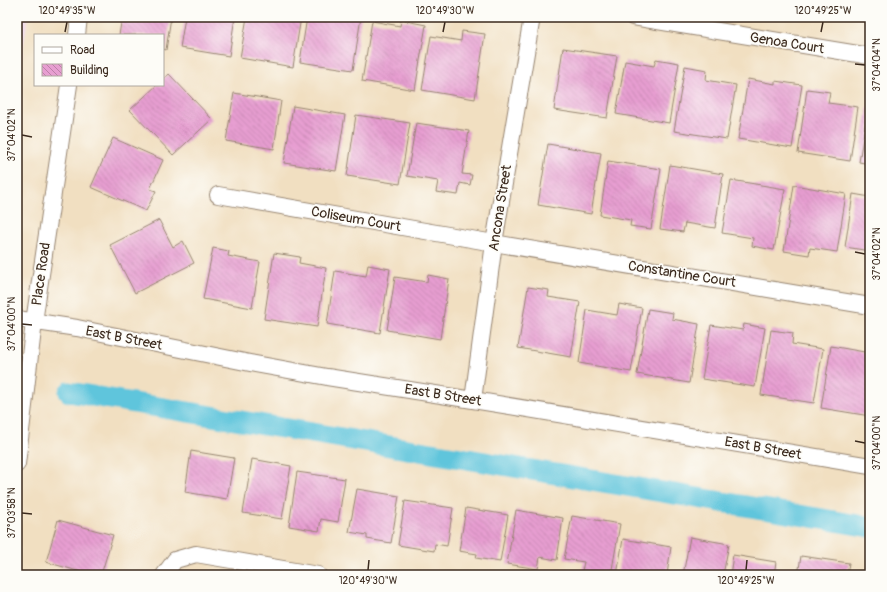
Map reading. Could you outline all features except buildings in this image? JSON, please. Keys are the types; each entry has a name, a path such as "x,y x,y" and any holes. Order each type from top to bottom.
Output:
{"street":[{"path":"77,34 79,17"},
{"name":"Ancona Street","path":"473,400 494,243 532,17"},
{"name":"Genoa Court","path":"633,17 870,56"},
{"name":"Place Road","path":"17,464 34,322 69,86"},
{"name":"Coliseum Court","path":"218,195 494,243"},
{"name":"Constantine Court","path":"494,243 870,306"},
{"name":"East B Street","path":"17,319 77,328 327,377 870,466"},
{"path":"164,575 175,560 196,554 318,575"}],"shaded area":[{"path":"17,17 28,17 17,86"}],"waterway":[{"path":"69,392 870,527"}]}
